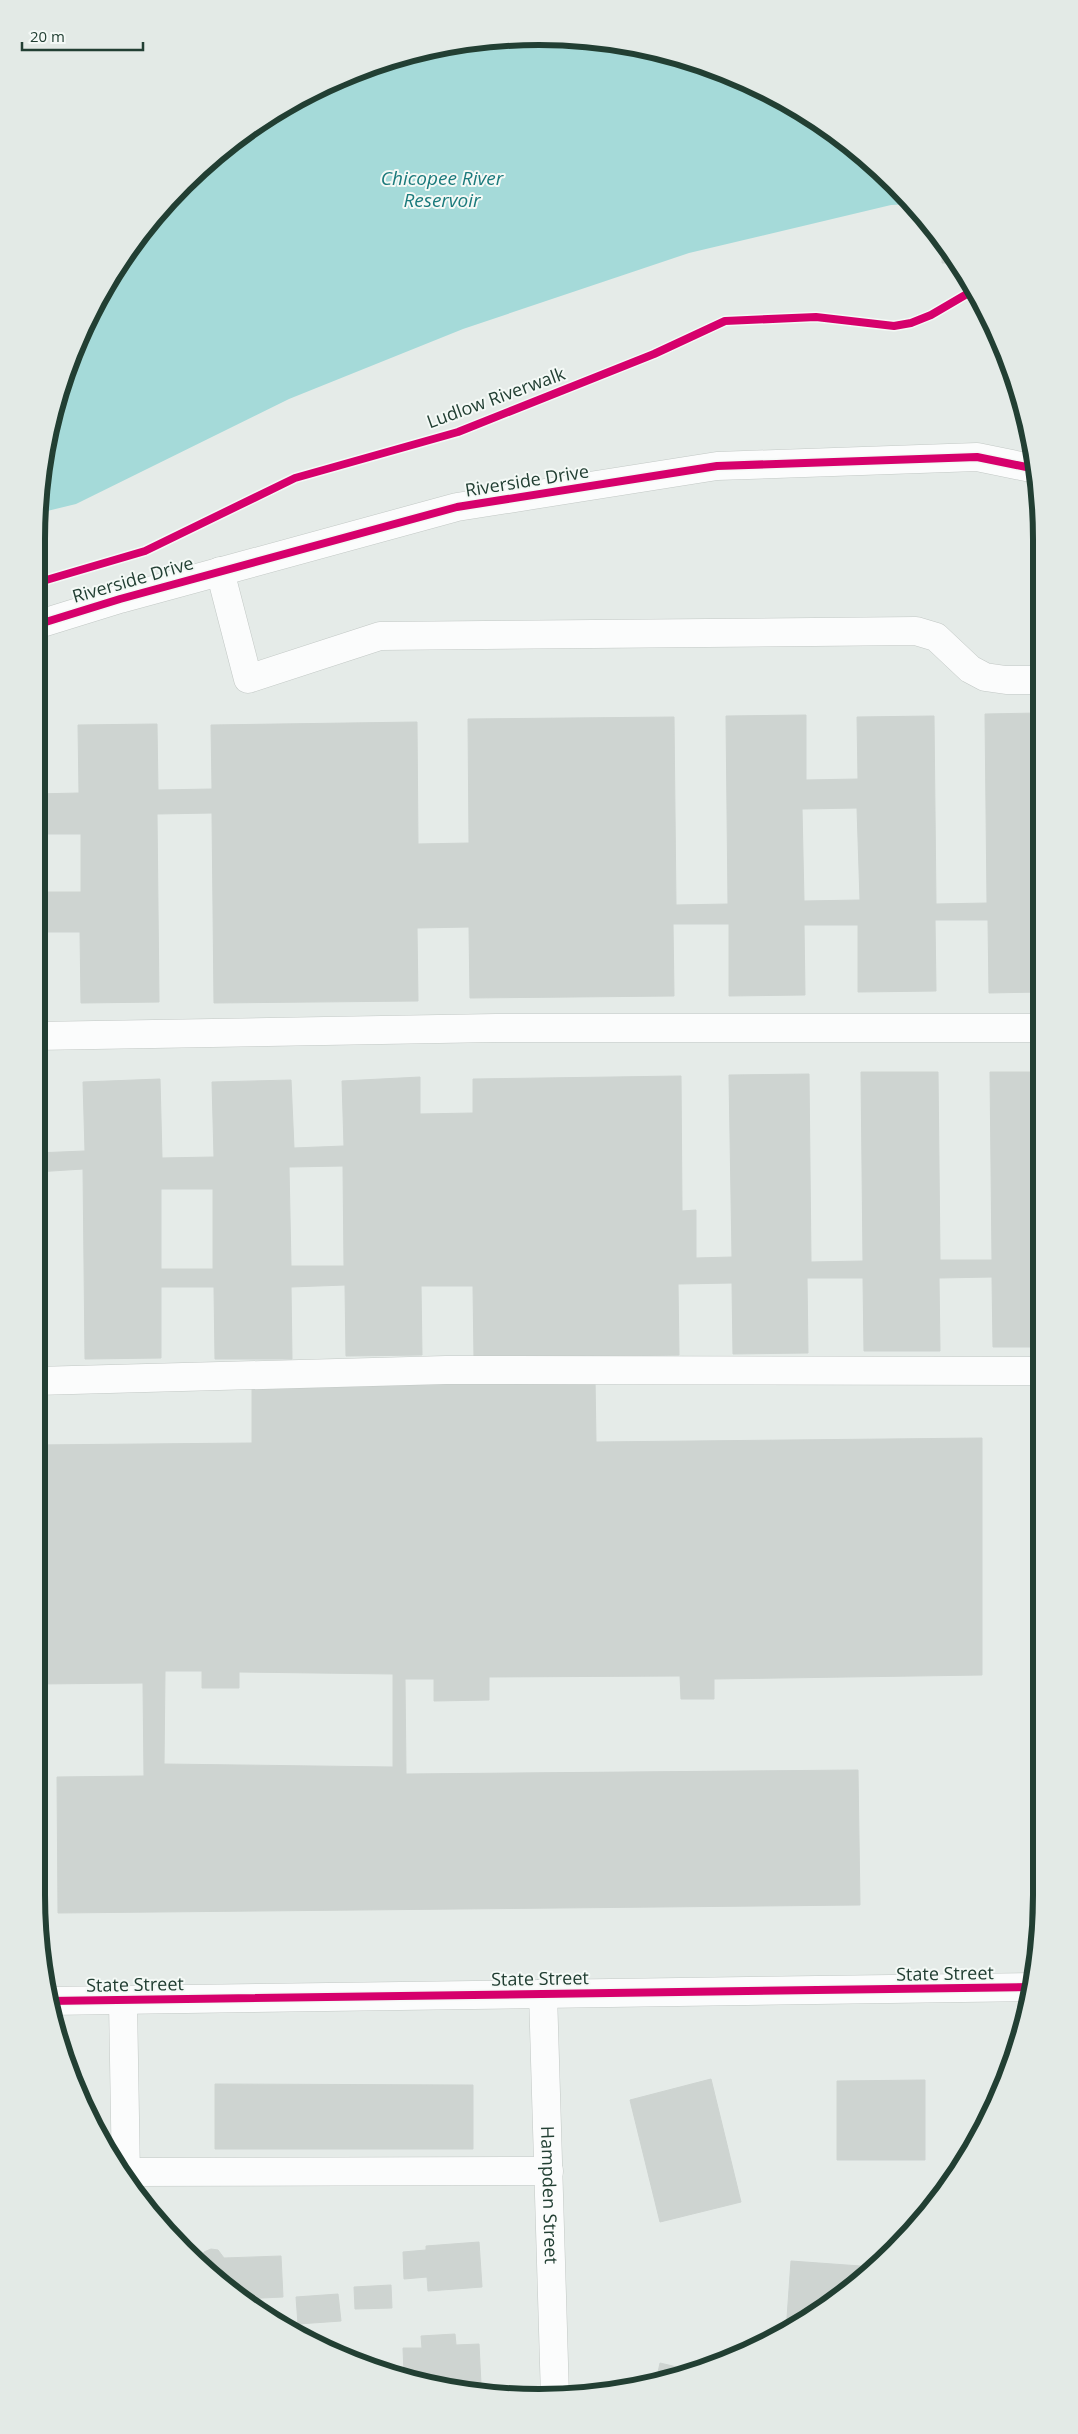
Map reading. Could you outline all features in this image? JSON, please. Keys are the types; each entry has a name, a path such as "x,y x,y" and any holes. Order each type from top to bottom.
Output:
{"street":[{"name":"Riverside Drive","path":"45,622 120,598 457,507 718,466 977,458 1028,467"},
{"path":"220,571 248,679 380,636 916,631 936,637 970,669 985,676 1006,680 1033,680"},
{"path":"45,1036 496,1028 1033,1028"},
{"path":"45,1381 446,1370 1033,1371"},
{"name":"State Street","path":"56,2001 1025,1987"},
{"name":"Hampden Street","path":"543,1993 555,2389"},
{"path":"123,2001 125,2164"},
{"path":"132,2175 549,2171"}],"water":[{"name":"Chicopee River Reservoir","path":"507,46 571,46 603,49 667,62 698,71 728,83 786,111 840,147 865,168 902,204 891,205 689,253 463,329 289,399 76,504 46,511 54,443 71,380 83,350 111,292 128,265 168,213 213,168 238,147 292,111 321,96 380,71 443,54"}],"building":[{"path":"942,254 949,263 942,263"},
{"path":"1033,713 1033,992 989,993 988,920 935,920 936,991 858,992 858,925 804,925 805,995 729,996 729,924 673,924 674,996 470,998 469,927 417,928 418,1001 214,1003 212,813 157,814 159,1002 81,1003 80,932 45,932 45,892 81,892 81,834 45,834 45,794 79,793 78,725 157,724 158,790 212,789 211,725 417,722 418,844 469,843 468,719 674,717 676,905 728,904 726,716 806,715 806,780 858,779 857,717 934,716 936,904 987,903 985,714","holes":["857,808 860,900 804,901 802,809"]},
{"path":"861,1072 938,1072 940,1260 992,1260 990,1072 1033,1072 1033,1347 993,1347 992,1277 939,1278 940,1351 864,1351 863,1278 807,1278 808,1353 733,1354 732,1283 678,1284 679,1355 474,1358 473,1286 421,1286 422,1355 346,1356 345,1285 291,1287 292,1359 215,1359 214,1287 161,1287 161,1358 85,1359 83,1169 45,1171 45,1153 85,1151 83,1082 160,1079 162,1158 214,1157 212,1082 291,1080 294,1148 344,1146 342,1081 420,1077 420,1114 473,1113 473,1079 681,1076 682,1211 696,1210 696,1258 732,1257 729,1075 809,1074 811,1262 863,1261","holes":["343,1166 344,1266 291,1266 289,1167","161,1189 213,1189 213,1269 161,1269"]},
{"path":"595,1379 596,1442 982,1438 982,1675 714,1679 714,1699 681,1699 680,1676 489,1677 489,1700 434,1701 434,1679 405,1679 406,1774 858,1770 860,1905 58,1913 57,1777 144,1776 143,1683 45,1684 45,1445 252,1443 252,1383","holes":["165,1671 202,1671 202,1688 239,1688 239,1672 393,1674 393,1767 164,1764"]},
{"path":"711,2079 741,2202 660,2222 630,2100"},
{"path":"925,2080 925,2160 837,2160 837,2081"},
{"path":"215,2084 473,2085 473,2149 215,2149"},
{"path":"479,2242 482,2287 428,2291 427,2277 404,2279 403,2252 426,2250 426,2246"},
{"path":"211,2249 218,2250 224,2258 281,2256 283,2297 254,2298 213,2266 203,2256 204,2252"},
{"path":"791,2261 865,2266 840,2287 787,2323"},
{"path":"391,2285 392,2308 355,2309 354,2287"},
{"path":"338,2294 341,2321 298,2324 296,2297"},
{"path":"455,2334 456,2345 479,2344 481,2384 443,2380 423,2375 423,2372 413,2373 404,2370 403,2348 422,2348 421,2336"},
{"path":"660,2363 681,2368 667,2372 658,2374"}],"cycle path":[{"name":"Ludlow Riverwalk","path":"45,580 145,551 295,478 458,432 654,354 725,321 816,317 894,326 911,323 931,315 968,293"},
{"path":"45,622 120,599 457,507 717,466 977,457 1028,467"},
{"path":"56,2001 1025,1987"}]}
